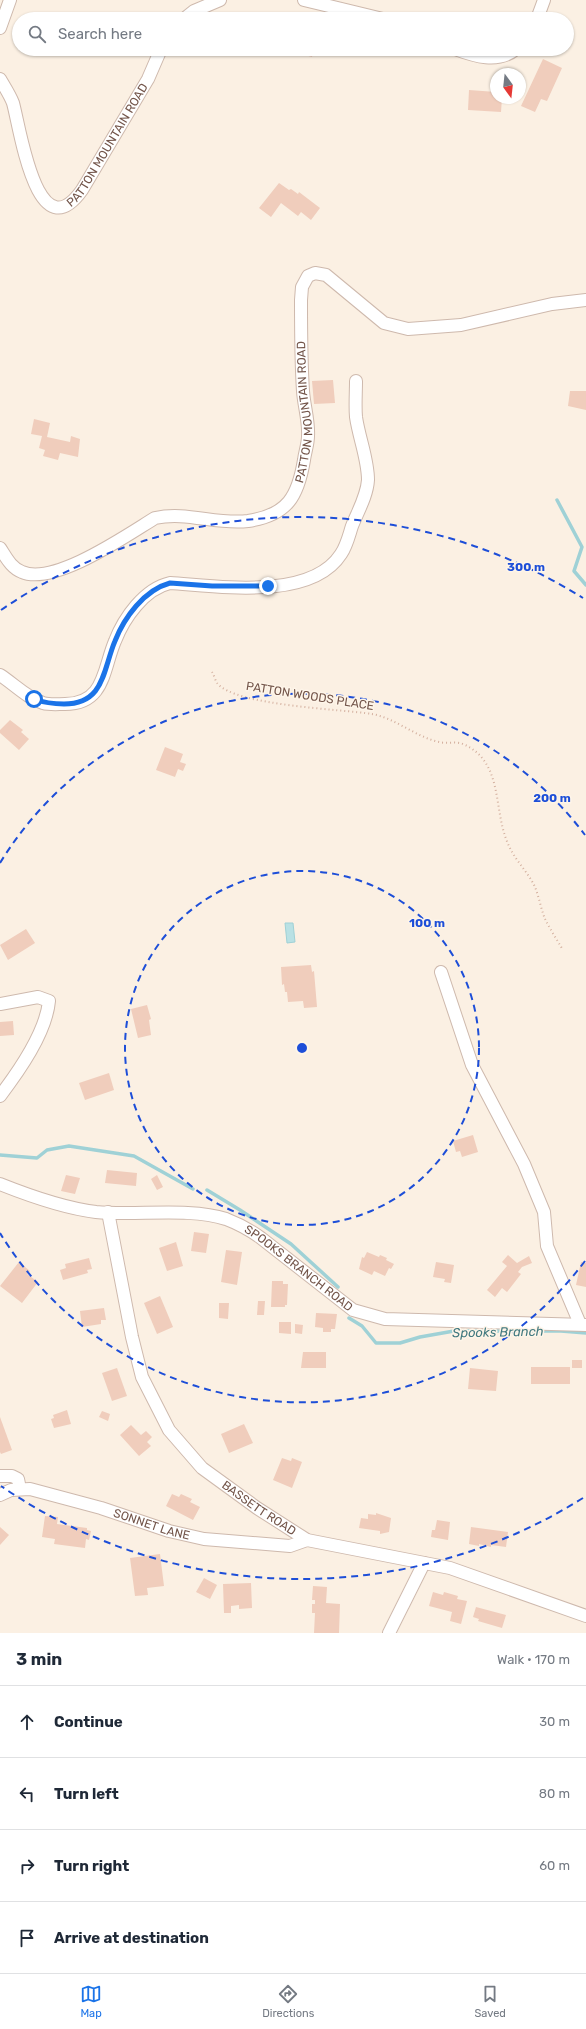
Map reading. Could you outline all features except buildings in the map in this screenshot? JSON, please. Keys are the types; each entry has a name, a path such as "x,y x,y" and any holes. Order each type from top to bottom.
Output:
{"street":[{"path":"0,28 10,0"},
{"path":"193,12 220,0"},
{"path":"304,0 354,12"},
{"path":"540,12 544,0"},
{"name":"PATTON MOUNTAIN ROAD","path":"0,79 12,102 33,182 41,197 51,206 65,207 74,201 82,190 148,79 158,56"},
{"path":"479,56 503,56"},
{"name":"PATTON MOUNTAIN ROAD","path":"0,548 11,565 22,572 35,575 49,574 79,562 155,518 168,515 184,515 219,521 248,521 274,513 285,505 296,492 300,483 308,435 303,392 301,300 302,287 308,276 315,273 326,275 384,323 408,329 461,325 552,304 586,300"},
{"path":"0,674 24,692 43,703 68,704 81,701 91,696 103,680 115,641 128,618 150,592 163,585 170,583 212,586 284,586 303,582 325,571 336,560 345,547 366,489 367,472 356,416 356,381"},
{"path":"442,972 472,1065 524,1164 544,1212 547,1246 583,1325"},
{"path":"0,1004 38,997 49,1001 48,1011 40,1032 21,1068 0,1096"},
{"name":"SPOOKS BRANCH ROAD","path":"0,1184 47,1200 94,1212 205,1215 225,1219 245,1227 261,1238 353,1310 385,1319 583,1325"},
{"name":"BASSETT ROAD","path":"108,1212 132,1338 142,1377 169,1430 202,1468 257,1508 307,1540 450,1568 586,1616"},
{"path":"0,1476 12,1476 18,1479 20,1490"},
{"name":"SONNET LANE","path":"0,1495 11,1490 30,1488 101,1508 169,1531 204,1539 290,1546 307,1540"},
{"path":"389,1633 424,1562"}],"path":[{"name":"PATTON WOODS PLACE","path":"212,672 217,684 246,697 306,707 375,714 440,743 461,743 475,751 485,761 492,774 500,820 509,847 535,887 545,918 563,950"}],"water":[{"path":"285,923 293,923 295,942 287,943"}],"waterway":[{"path":"557,500 582,547 574,571 586,585"},
{"name":"Spooks Branch","path":"0,1155 37,1158 47,1150 69,1146 134,1156 193,1189"},
{"name":"Spooks Branch","path":"207,1190 291,1244 338,1287"},
{"name":"Spooks Branch","path":"349,1318 362,1326 376,1343 400,1343 420,1337 454,1331 561,1331 586,1333"}],"route":[{"path":"34,699 43,703 68,704 81,701 91,696 103,680 110,653 120,630 141,601 150,592 163,585 170,583 212,586 268,586"}]}
